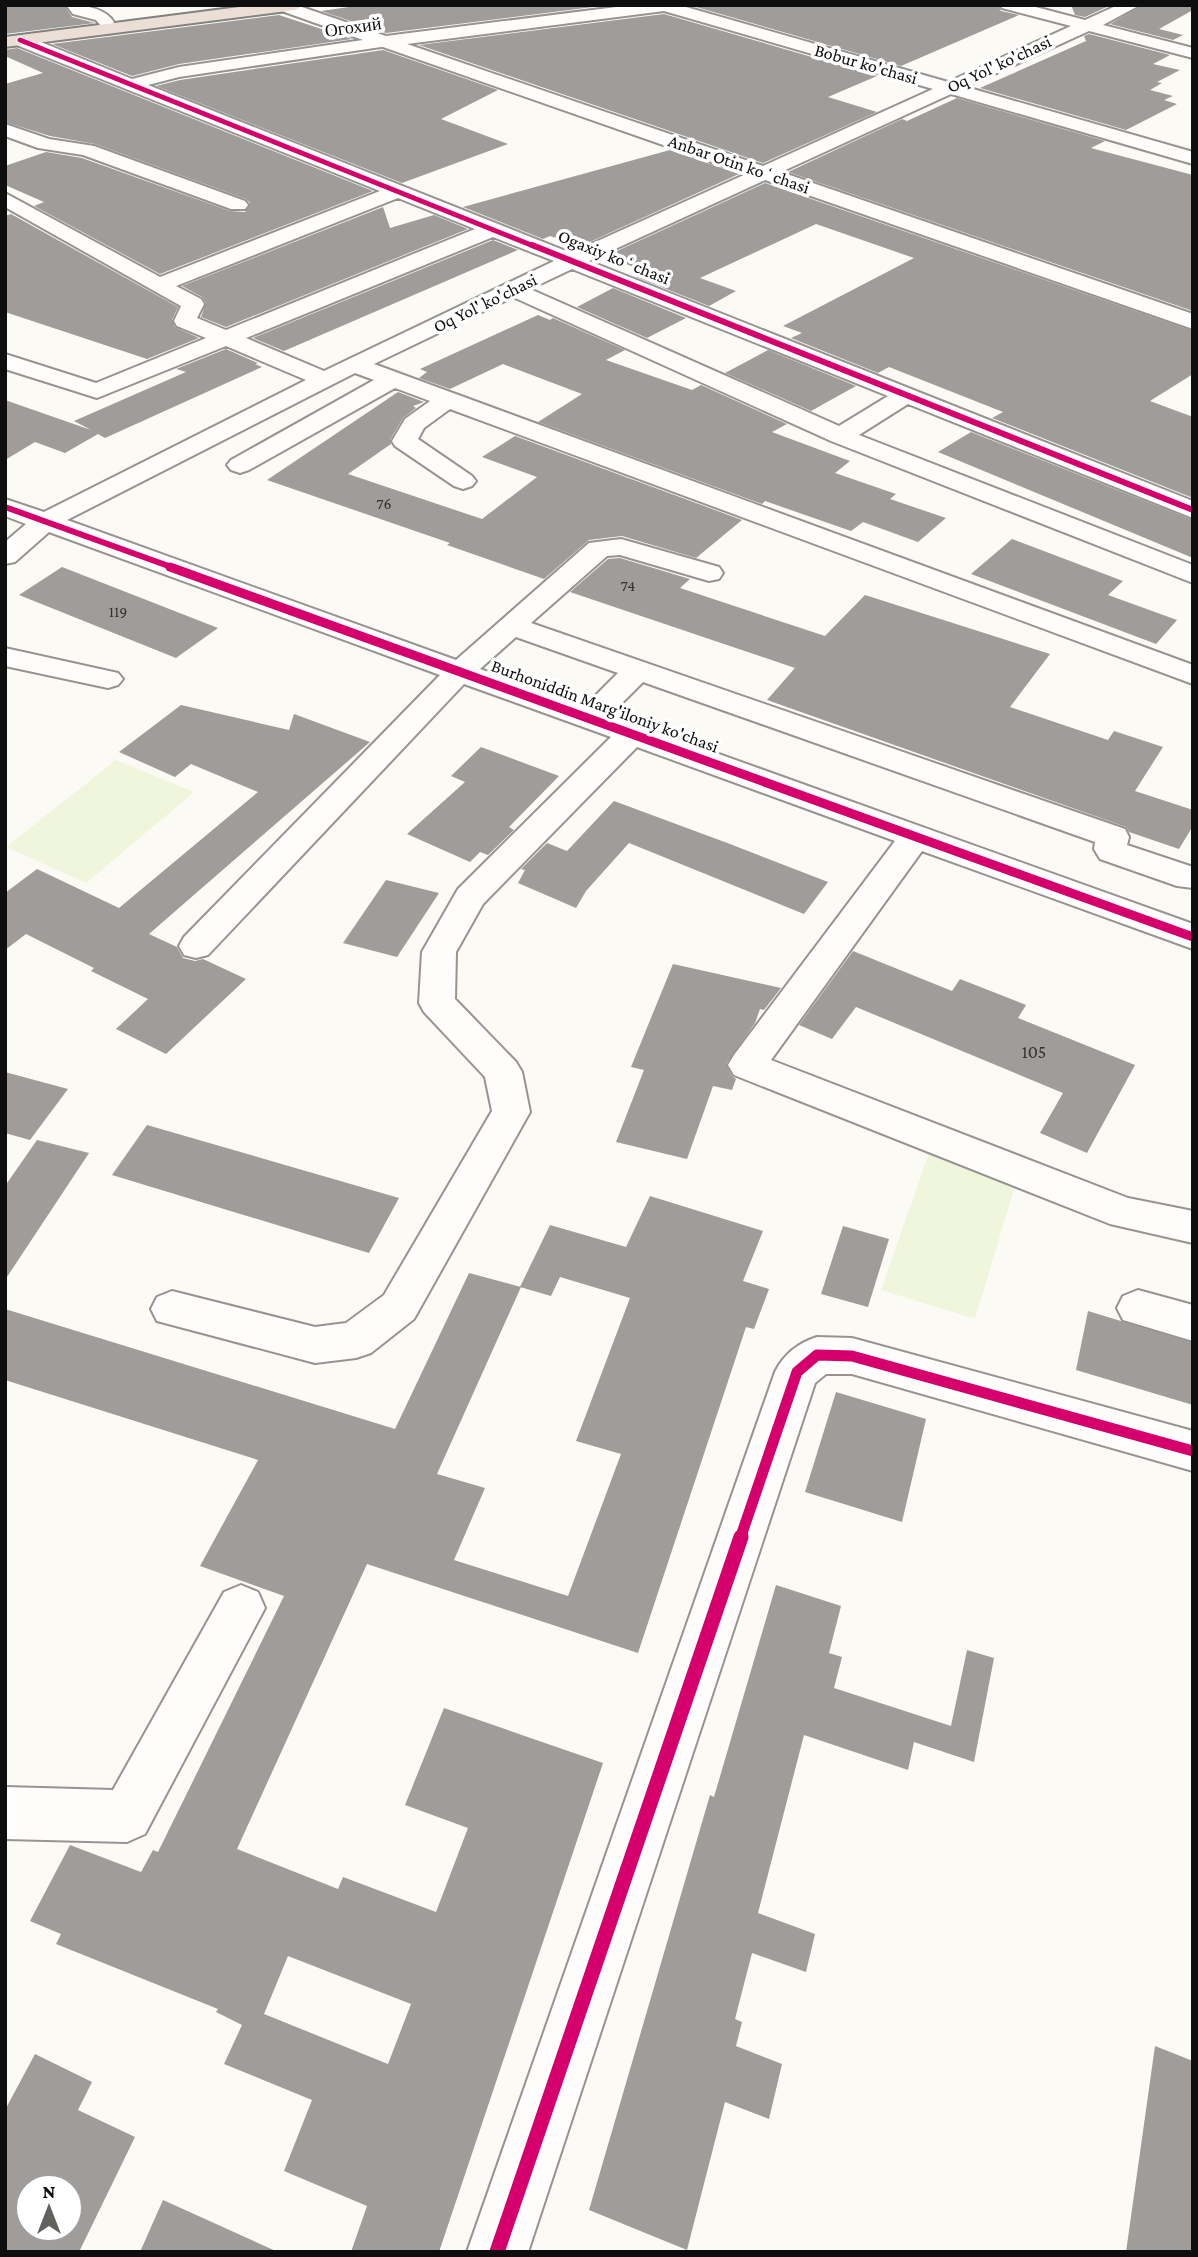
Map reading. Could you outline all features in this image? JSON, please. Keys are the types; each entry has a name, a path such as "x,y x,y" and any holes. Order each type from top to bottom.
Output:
{"highway":[{"path":"10,39 106,22 234,5"},
{"path":"10,39 290,6"}],"street":[{"path":"74,5 79,11 102,16 106,22"},
{"path":"1008,5 1193,53"},
{"name":"Oq Yol' ko'chasi","path":"373,374 511,300 573,260 1132,5"},
{"name":"Anbar Otin koʻchasi","path":"290,6 381,42 492,77 1193,322"},
{"name":"Огохий","path":"132,84 179,72 381,42 662,6"},
{"name":"Bobur ko'chasi","path":"662,6 1193,158"},
{"name":"Ogaxiy koʻchasi","path":"10,39 132,84 1193,510"},
{"path":"5,129 45,144 87,150 238,205"},
{"path":"159,285 399,191"},
{"path":"5,199 193,304 185,321 325,380"},
{"path":"5,361 97,391 494,229"},
{"path":"511,300 840,436 1193,575"},
{"path":"240,465 373,374"},
{"path":"5,556 44,522 325,380 373,374 1180,671"},
{"path":"840,436 908,394"},
{"path":"447,400 414,424 404,441 463,481"},
{"name":"Burhoniddin Marg'iloniy ko'chasi","path":"5,507 1193,937"},
{"path":"196,946 459,672 599,549 621,547 709,573"},
{"path":"511,626 1113,837 1112,850 1191,875 1147,921"},
{"path":"5,657 108,679"},
{"path":"589,719 638,670"},
{"path":"172,1309 315,1345 356,1340 399,1307 510,1112 503,1072 437,1003 439,951 470,897 631,734"},
{"path":"915,837 747,1065 1124,1213 1193,1227"},
{"path":"1138,1308 1193,1323"},
{"path":"498,2252 797,1372 817,1355 852,1356 1193,1451"},
{"path":"5,1813 127,1816 241,1608"}],"green space":[{"path":"116,760 194,792 86,883 6,847"},
{"path":"929,1153 1017,1179 975,1319 881,1290"}],"building":[{"path":"5,5 64,5 72,17 95,23 5,34"},
{"path":"363,5 609,5 386,33 321,11"},
{"path":"689,5 998,5 1001,11 1019,15 901,66"},
{"path":"1071,5 1111,5 1085,17 1075,15"},
{"path":"1143,5 1193,5 1193,10 1159,29 1183,35 1173,40 1110,24"},
{"path":"664,14 877,76 828,97 877,112 763,163 419,45"},
{"path":"279,15 352,39 179,64 132,76 52,44"},
{"path":"1089,34 1170,55 1153,64 1180,70 1157,82 1162,83 1150,90 1173,96 1164,100 1177,104 1126,130 980,88 1086,41 1084,36"},
{"path":"17,48 373,191 160,274 34,206 44,202 5,185 5,166 46,152 82,158 230,211 245,212 250,203 246,199 95,144 50,136 5,122 5,84 43,73 5,56 5,50"},
{"path":"383,50 498,90 441,119 508,144 402,183 156,86 180,80"},
{"path":"957,98 1105,141 1091,148 1193,175 1193,311 788,172 902,119 907,121"},
{"path":"670,150 739,174 581,246 550,236 543,239 463,207"},
{"path":"765,183 1193,331 1193,374 1150,401 1193,417 1193,498 992,418 1003,412 889,367 878,373 791,338 802,333 783,326 914,258 816,224 700,278 736,291 709,306 636,277 646,272 606,256"},
{"path":"383,207 390,228 434,215 468,229 226,327 201,317 206,303 202,297 182,286"},
{"path":"11,214 178,307 172,320 175,327 199,338 147,359 5,312 5,216"},
{"path":"493,240 518,250 284,351 253,338"},
{"path":"613,288 686,318 647,338 577,307"},
{"path":"538,315 550,320 553,318 625,350 606,360 692,390 701,385 787,424 772,432 850,461 835,473 896,494 890,499 946,518 918,542 863,522 851,531 765,501 762,504 538,422 582,394 503,364 450,389 419,378 427,372 420,369"},
{"path":"226,349 262,367 105,438 98,434 65,453 35,442 5,460 5,400 91,430 74,421 186,372 176,369"},
{"path":"768,350 856,386 811,411 725,373"},
{"path":"398,392 424,402 413,406 416,408 403,418 390,440 391,444 348,474 482,519 537,477 482,457 515,436 742,520 696,558 622,536 589,540 544,579 447,545 450,543 267,480"},
{"path":"971,432 1193,520 1193,558 938,452"},
{"path":"1012,539 1123,581 1108,595 1177,620 1156,644 971,574"},
{"path":"620,558 690,579 680,588 825,636 865,595 1050,654 1010,707 1108,740 1114,731 1163,747 1135,791 1193,810 1193,826 1179,849 1129,832 1126,827 767,700 795,668 570,592 608,559"},
{"path":"62,567 218,628 176,658 19,595"},
{"path":"181,705 289,730 294,714 370,742 149,934 177,947 183,958 195,961 203,959 246,979 166,1054 116,1029 148,999 26,934 5,950 5,893 37,869 119,908 258,792 191,764 175,777 119,752"},
{"path":"481,747 559,776 509,827 514,830 488,855 480,852 470,862 407,834 465,782 451,776"},
{"path":"614,801 828,882 804,914 629,843 586,891 576,908 518,883 525,870 521,869 547,843 567,851"},
{"path":"386,880 439,893 397,957 343,943"},
{"path":"853,951 952,991 960,979 1026,1005 1018,1018 1135,1065 1087,1153 1040,1133 1063,1093 856,1007 832,1039 799,1025"},
{"path":"673,964 781,988 764,1010 760,1009 755,1023 726,1064 736,1079 732,1090 713,1086 687,1159 616,1142 644,1070 631,1067"},
{"path":"5,1072 68,1089 30,1140 5,1133"},
{"path":"147,1125 399,1198 369,1253 112,1175"},
{"path":"37,1140 89,1153 5,1280 5,1186"},
{"path":"650,1196 763,1231 743,1281 769,1289 754,1329 746,1327 638,1653 367,1564 237,1849 338,1889 343,1877 436,1912 468,1828 405,1805 444,1708 603,1763 439,2252 351,2252 367,2206 284,2171 312,2100 224,2064 242,2025 216,2012 218,2009 56,1944 61,1934 30,1921 70,1845 141,1872 153,1850 158,1852 284,1596 200,1566 258,1460 5,1380 5,1309 395,1429 469,1273 520,1287 550,1225 626,1247","holes":["560,1277 630,1298 576,1441 621,1454 568,1596 454,1560 485,1488 437,1474 521,1287 551,1296","288,1956 411,2004 388,2064 264,2014"]},
{"path":"843,1226 889,1239 868,1307 821,1294"},
{"path":"1088,1311 1193,1343 1193,1405 1076,1370"},
{"path":"836,1392 926,1419 902,1522 805,1492"},
{"path":"776,1585 841,1606 829,1653 842,1657 834,1688 951,1726 967,1650 994,1658 974,1762 914,1742 908,1770 804,1735 758,1913 815,1934 806,1972 752,1953 735,2019 742,2022 736,2046 782,2064 769,2119 725,2102 687,2250 589,2210 710,1795 714,1797"},
{"path":"1155,2046 1193,2061 1193,2252 1126,2252"},
{"path":"35,2054 92,2082 78,2110 135,2137 84,2242 84,2173 14,2173 14,2243 83,2243 79,2252 5,2252 5,2110"},
{"path":"163,2200 278,2252 140,2252"}],"cycle path":[{"path":"20,40 1193,510"},
{"path":"5,507 1193,937"},
{"path":"497,2252 797,1372 817,1355 852,1356 1193,1451"}]}
